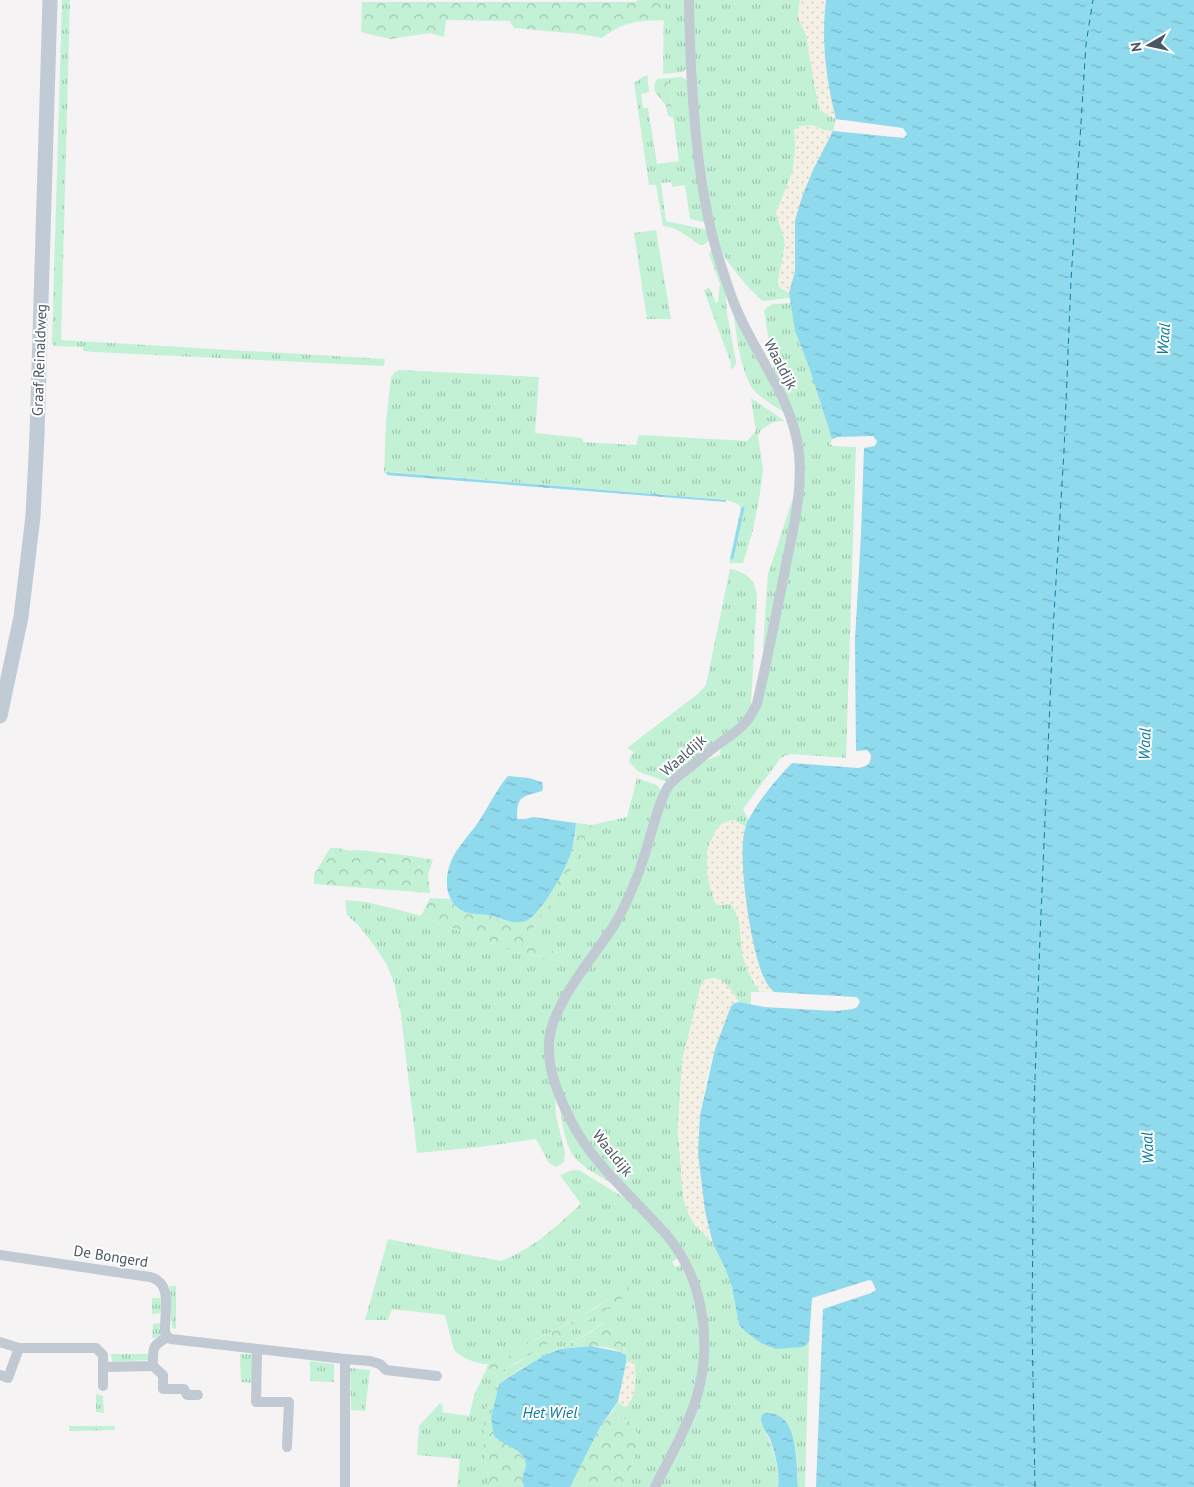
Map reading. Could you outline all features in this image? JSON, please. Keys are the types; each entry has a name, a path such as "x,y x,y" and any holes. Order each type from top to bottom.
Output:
{"main road":[{"name":"Graaf Reinaldweg","path":"0,716 21,617 33,516 50,0"}],"street":[{"name":"Waaldijk","path":"655,1487 685,1427 697,1395 704,1343 700,1306 692,1277 676,1248 662,1230 597,1160 575,1129 557,1092 551,1065 550,1041 554,1022 561,1006 614,926 636,882 659,806 668,787 705,755 738,731 757,704 791,537 800,476 799,453 795,433 786,407 731,296 710,228 700,167 694,109 689,0"},
{"name":"De Bongerd","path":"0,1255 157,1279 164,1286 166,1293 165,1330 168,1337"},
{"path":"153,1366 154,1346 168,1337 171,1339 257,1350 370,1361 380,1364 386,1370 437,1376"},
{"path":"0,1342 19,1348 96,1348 103,1355 103,1386"},
{"path":"0,1375 8,1378 19,1348"},
{"path":"257,1350 256,1402 288,1402 287,1447"},
{"path":"345,1359 345,1487"},
{"path":"103,1367 153,1366 163,1375 163,1390 184,1389 187,1395 198,1395"}],"green space":[{"path":"62,0 70,0 61,340 385,359 384,366 94,352 83,351 83,347 55,346 52,344"},
{"path":"637,0 664,0 664,20 624,25 602,38 514,28 510,21 446,20 444,37 430,33 390,39 361,32 362,2 637,2"},
{"path":"664,0 686,0 688,66 683,72 663,74"},
{"path":"693,0 800,0 798,17 806,35 820,110 836,119 833,131 814,126 797,127 793,171 776,213 785,245 778,281 779,287 789,293 790,298 763,301 729,263 716,237 699,118"},
{"path":"644,76 648,76 649,92 641,94 643,108 648,108 657,164 679,161 668,78 682,77 688,81 705,221 690,219 685,185 672,187 671,182 661,183 666,221 708,230 708,240 703,245 700,245 678,230 663,226 656,185 649,185 634,83"},
{"path":"668,78 673,118 668,116 666,106 654,90 657,79"},
{"path":"656,230 671,319 647,319 634,233"},
{"path":"712,248 725,285 727,313 736,362 731,370 731,363 704,291 709,287 716,303 718,302 720,284 709,254"},
{"path":"791,303 795,331 809,367 832,439 830,444 833,446 856,447 846,758 786,755 780,759 743,809 749,820 746,827 741,824 722,831 713,837 709,844 707,872 712,891 719,905 730,904 738,918 750,975 760,992 751,992 751,1005 739,1002 728,986 701,985 682,1061 678,1129 683,1196 687,1210 693,1223 713,1243 725,1268 732,1287 739,1325 803,1347 809,1342 805,1487 798,1487 796,1448 790,1430 779,1416 764,1413 761,1422 774,1453 778,1470 778,1487 658,1487 704,1375 692,1270 593,1148 566,1106 552,1056 554,1032 565,1006 616,927 663,805 675,785 707,760 720,755 721,747 749,723 803,470 775,378 764,311 773,304"},
{"path":"733,309 784,412 759,395 749,381 739,351"},
{"path":"399,370 539,377 535,433 582,438 583,442 636,445 639,435 747,441 756,431 751,398 785,421 773,422 761,430 758,435 763,470 753,530 743,563 729,563 741,507 736,503 726,500 391,472 384,473 386,422 391,378"},
{"path":"793,498 795,498 764,651 768,574"},
{"path":"730,569 741,572 749,577 754,585 757,596 752,705 744,720 668,782 639,772 629,762 634,752 627,748 699,693 706,685"},
{"path":"637,778 657,785 661,791 644,846 621,906 551,1019 556,1115 565,1153 564,1162 556,1167 549,1163 536,1139 417,1153 401,1015 395,986 387,965 374,945 347,915 345,900 366,902 415,914 515,952 564,963 564,955 541,947 531,938 533,929 563,886 592,825 627,817"},
{"path":"576,823 592,825 563,886 535,924 531,938 541,947 564,955 564,963 515,952 421,916 430,898 450,899 464,911 492,916 510,922 530,919 551,892 563,872 575,839"},
{"path":"330,848 412,856 433,860 428,874 430,893 314,884 314,875"},
{"path":"560,1109 613,1184 585,1167 573,1155 565,1136"},
{"path":"573,1170 579,1170 628,1200 668,1242 679,1257 672,1262 675,1267 681,1265 695,1300 700,1329 700,1359 692,1402 651,1487 623,1487 635,1455 637,1446 636,1430 628,1421 612,1412 618,1401 621,1405 634,1361 626,1363 623,1346 617,1336 603,1323 519,1370 497,1386 490,1398 484,1423 484,1451 490,1487 457,1487 460,1459 417,1455 419,1426 440,1403 443,1406 442,1412 469,1416 475,1393 486,1370 495,1374 519,1362 531,1353 596,1316 619,1292 580,1317 529,1343 499,1362 485,1364 475,1362 454,1350 445,1315 392,1309 388,1320 365,1320 388,1239 500,1261 511,1257 553,1229 581,1204 560,1175"},
{"path":"627,1285 630,1290 629,1294 596,1316 498,1373 495,1374 486,1370 488,1364 499,1362 531,1342 568,1324 599,1306"},
{"path":"170,1286 176,1286 176,1329 172,1328"},
{"path":"152,1298 162,1298 161,1313 152,1314"},
{"path":"163,1323 163,1337 152,1338 153,1324"},
{"path":"604,1323 610,1325 617,1332 626,1355 610,1348 602,1347 560,1349 588,1334"},
{"path":"111,1354 148,1354 149,1360 112,1362"},
{"path":"240,1354 253,1354 253,1383 241,1382"},
{"path":"310,1361 334,1364 334,1382 310,1381"},
{"path":"350,1368 370,1370 365,1411 351,1410"},
{"path":"499,1384 491,1418 497,1439 520,1454 526,1463 523,1479 524,1487 490,1487 484,1448 484,1419 492,1393"},
{"path":"96,1394 103,1396 104,1413 96,1412"},
{"path":"612,1412 632,1424 636,1430 637,1446 635,1455 623,1487 570,1487 599,1429"},
{"path":"69,1426 115,1426 115,1430 70,1431"}],"sand":[{"path":"800,0 826,0 825,60 836,119 820,110 806,35 798,17"},
{"path":"809,126 833,131 814,168 795,220 795,271 789,293 779,287 785,245 776,213 793,171 796,150 794,130 797,127"},
{"path":"734,820 746,827 743,871 749,918 762,972 774,992 760,992 757,988 744,961 737,915 730,904 716,904 710,888 707,861 710,844 719,826"},
{"path":"715,978 726,984 739,1002 735,1003 715,1049 703,1097 700,1122 700,1170 707,1218 713,1243 693,1223 687,1210 683,1196 678,1129 682,1061 701,985 706,979"},
{"path":"634,1361 636,1379 633,1397 626,1407 618,1401 626,1363"}],"water":[{"name":"Waal","path":"826,0 1194,0 1194,1487 816,1487 823,1309 876,1290 872,1281 869,1280 812,1298 809,1342 803,1347 776,1349 761,1343 739,1325 732,1287 713,1244 705,1211 698,1153 700,1115 715,1049 731,1006 739,1002 764,1007 835,1011 853,1009 860,1002 855,997 774,992 769,987 760,967 750,928 743,861 745,829 752,813 765,794 792,763 858,768 868,764 871,758 867,750 856,751 855,640 864,448 875,446 877,441 873,436 838,437 832,439 809,367 795,331 789,293 795,271 795,220 814,168 833,131 904,138 907,134 903,128 836,119 825,60"},
{"path":"386,472 726,500 726,502 387,475"},
{"path":"508,776 529,778 542,782 542,791 522,798 518,805 517,819 533,817 576,823 571,853 559,878 548,897 531,918 521,922 511,922 491,916 465,912 452,901 447,886 448,870 454,855"},
{"name":"Het Wiel","path":"591,1346 626,1355 618,1401 599,1429 570,1487 524,1487 523,1476 526,1464 524,1459 517,1451 494,1436 491,1418 499,1384 543,1356 560,1349"},
{"path":"764,1413 777,1415 785,1421 790,1429 797,1459 798,1487 778,1487 778,1469 775,1456 770,1439 763,1428 761,1420 761,1416"}],"waterway":[{"path":"732,558 743,508"}],"ferry route":[{"path":"1035,1487 1032,1324 1034,1107 1040,938 1053,630 1064,451 1071,280 1086,44 1093,0"}]}
